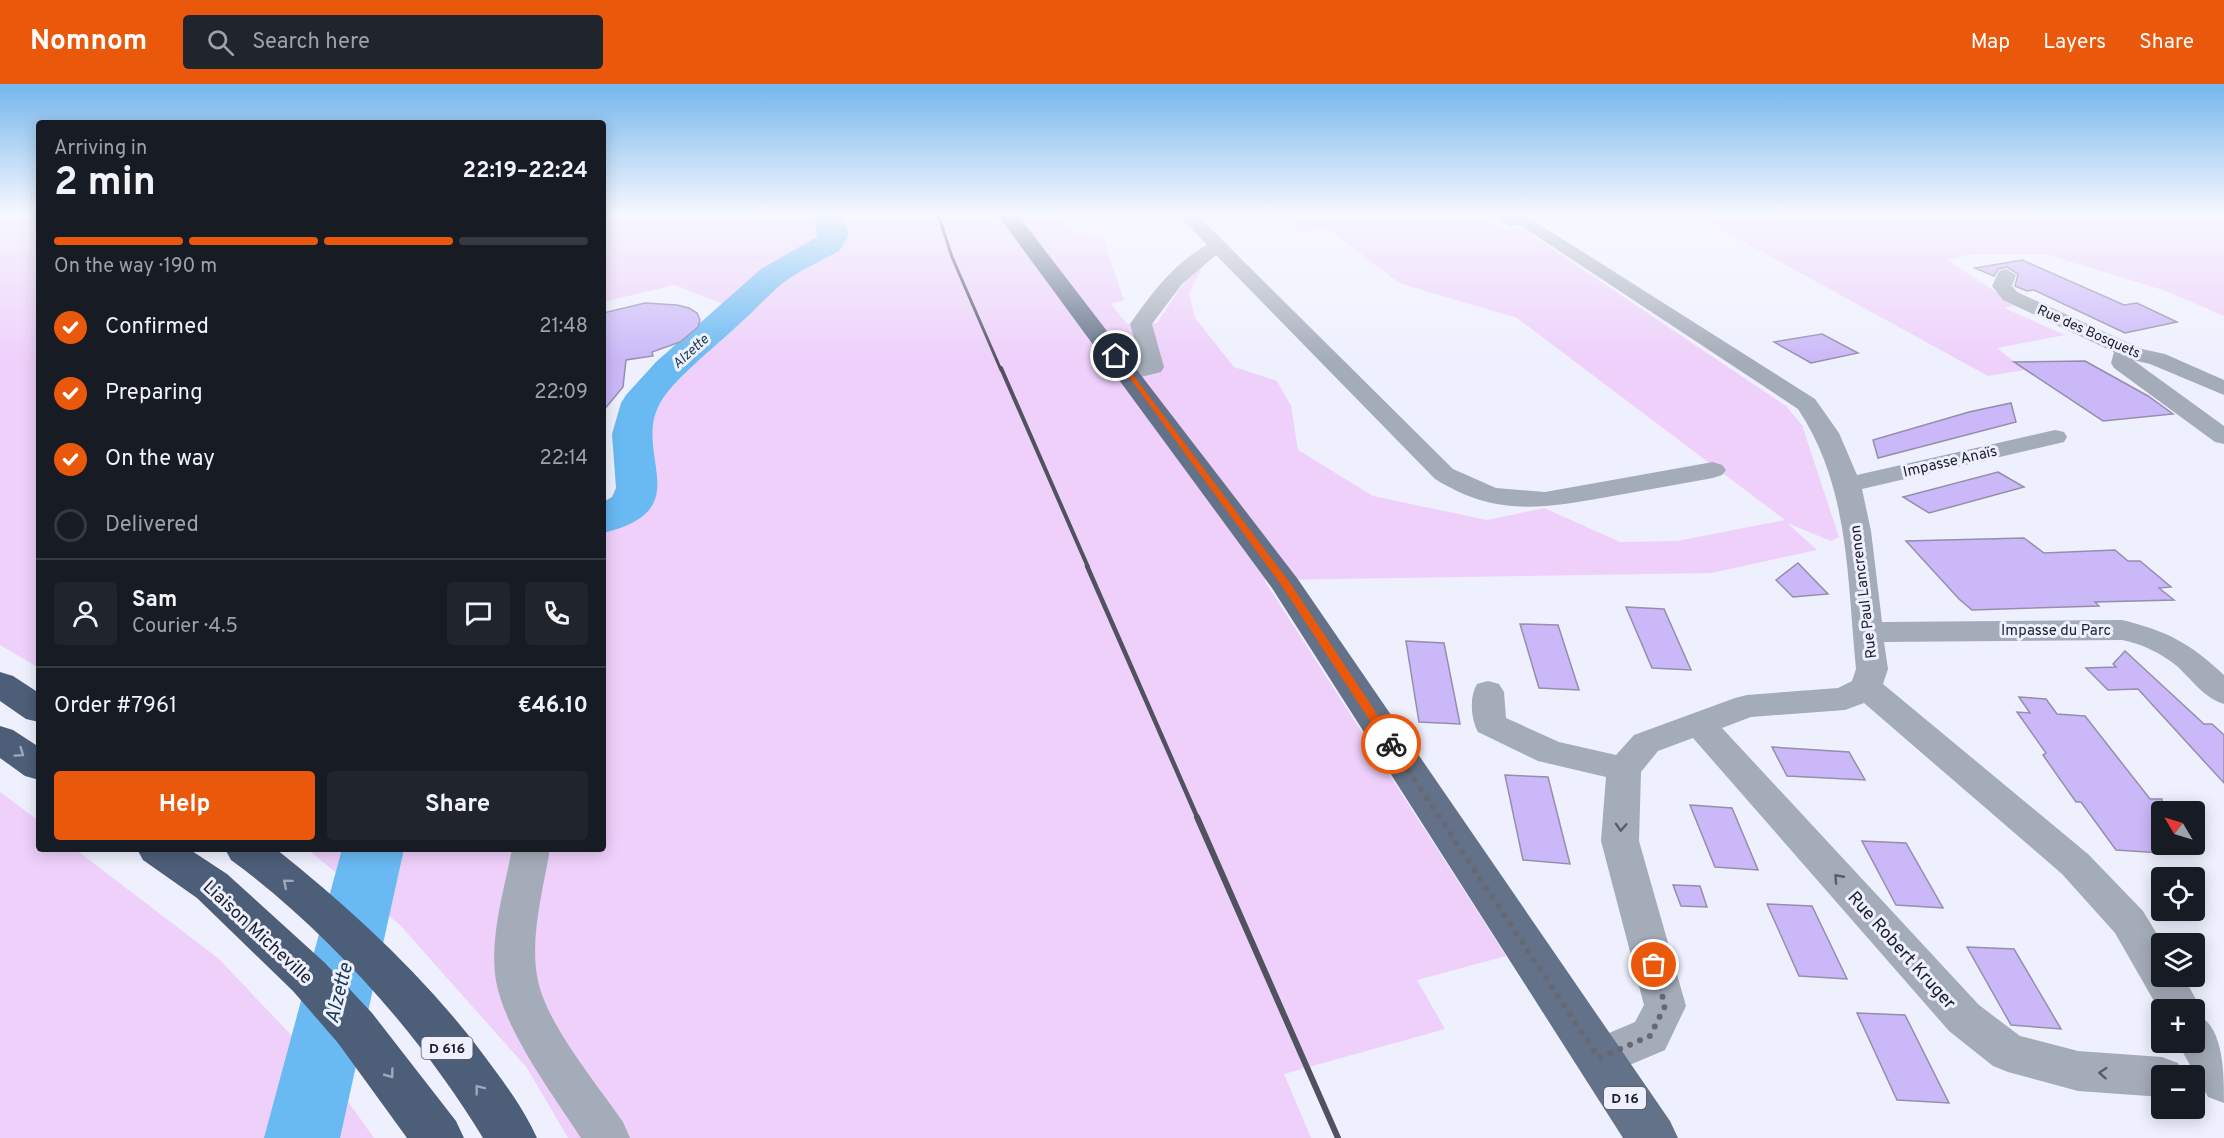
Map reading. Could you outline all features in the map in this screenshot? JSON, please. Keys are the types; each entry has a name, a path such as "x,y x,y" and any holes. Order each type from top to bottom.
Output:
{"highway":[{"path":"0,684 36,708"},
{"path":"0,739 36,764"},
{"name":"Liaison Micheville","path":"162,852 212,886 309,977 355,1028 438,1138"},
{"name":"D 616","path":"250,852 328,917 375,963 428,1024 490,1103 511,1138"}],"main road":[{"name":"D 16","path":"1052,263 1129,373 1292,593 1652,1138"}],"street":[{"path":"1129,373 1153,367 1141,324 1172,283 1191,263"},
{"path":"1234,263 1444,474 1463,487 1488,496 1517,501 1545,500 1713,470"},
{"name":"Rue Paul Lancrenon","path":"1592,263 1807,404 1827,428 1846,485 1860,541 1872,669 1866,687"},
{"name":"Rue des Bosquets","path":"2007,275 2002,286 2010,296 2135,354 2157,359 2224,388"},
{"path":"2135,354 2122,356 2122,363 2224,437"},
{"name":"Impasse Anaïs","path":"1846,485 2055,437"},
{"name":"Impasse du Parc","path":"1867,632 2122,630 2149,635 2174,646 2224,693"},
{"path":"1599,1058 1650,1036 1665,1006 1620,841 1624,769 1646,743 1747,706 1845,699 1866,687 2075,864 2129,922 2174,999"},
{"path":"1488,693 1490,724 1550,752 1624,769"},
{"name":"Rue Robert Kruger","path":"1699,724 1964,1018 2008,1052 2078,1071 2151,1076"},
{"path":"531,852 515,949 517,981 527,1012 607,1138"},
{"path":"2205,1051 2224,1082"},
{"path":"2205,1081 2224,1082"}],"shaded area":[{"path":"0,263 36,263 36,666 0,645"},
{"path":"606,263 1111,263 1124,300 1111,304 1127,324 1157,323 1195,266 1203,266 1189,293 1195,318 1234,367 1277,381 1291,406 1298,450 1373,496 1487,520 1544,508 1620,542 1677,541 1785,520 1517,318 1399,283 1373,263 1573,263 1786,406 1802,425 1839,537 1831,541 1787,523 1817,550 1712,573 1264,580 1506,956 1417,980 1445,1029 1284,1074 1311,1138 568,1138 527,1068 400,925 311,852 606,852 606,518 627,506 636,492 638,467 634,427 635,414 641,402 673,364 736,309 675,285 606,301"},
{"path":"1783,263 1952,263 2016,305 2004,308 2065,335 1997,348 2025,370 1988,376"},
{"path":"2076,263 2224,263 2224,316 2166,291"},
{"path":"0,792 36,819 36,852 79,852 219,959 329,1075 374,1138 0,1138"}],"building":[{"path":"2003,263 2029,263 2124,305 2137,303 2177,322 2125,333 2034,290 2027,291 2015,286 2018,274 2007,267 1998,269 1994,276 1975,268"},
{"path":"645,303 677,305 697,313 700,320 698,327 680,342 652,352 653,356 626,360 623,387 606,407 606,312"},
{"path":"1822,334 1858,353 1811,363 1774,342"},
{"path":"2085,361 2148,396 2173,414 2103,421 2014,362"},
{"path":"2011,403 2016,422 1878,458 1873,440 1969,412"},
{"path":"1998,472 2024,487 1929,513 1903,497"},
{"path":"2024,538 2044,553 2115,550 2128,561 2140,561 2171,587 2159,588 2174,600 2095,602 2099,606 1972,610 1906,541"},
{"path":"1798,563 1828,594 1793,597 1776,580"},
{"path":"1626,607 1664,609 1691,670 1652,668"},
{"path":"1520,624 1558,625 1579,690 1539,688"},
{"path":"1406,641 1444,643 1460,724 1419,722"},
{"path":"2125,651 2204,724 2212,724 2224,735 2224,783 2138,689 2108,690 2086,668 2116,667 2113,664"},
{"path":"2019,697 2046,699 2057,714 2085,716 2150,799 2162,799 2162,801 2151,801 2151,852 2116,850 2081,802 2076,802 2043,755 2046,753 2017,712 2030,713"},
{"path":"1772,747 1849,752 1865,780 1787,776"},
{"path":"1505,775 1548,777 1570,864 1523,860"},
{"path":"1690,805 1732,808 1758,870 1715,867"},
{"path":"1862,841 1906,843 1943,908 1896,905"},
{"path":"1673,885 1700,886 1707,907 1681,906"},
{"path":"1767,904 1812,906 1847,979 1799,976"},
{"path":"1967,947 2014,949 2061,1029 2011,1025"},
{"path":"1857,1013 1905,1015 1949,1103 1897,1100"}],"waterway":[{"name":"Alzette","path":"606,518 629,505 638,488 632,434 640,403 669,370 772,276 794,263"},
{"name":"Alzette","path":"302,1138 372,852"}],"railway":[{"path":"955,263 1001,370"},
{"path":"1001,368 1088,567"},
{"path":"1087,566 1198,819"},
{"path":"1197,817 1338,1138"}],"way so far":[{"path":"1391,744 1599,1058 1650,1036 1665,1006 1654,965"}],"route":[{"path":"1116,356 1286,585 1391,744"}]}
